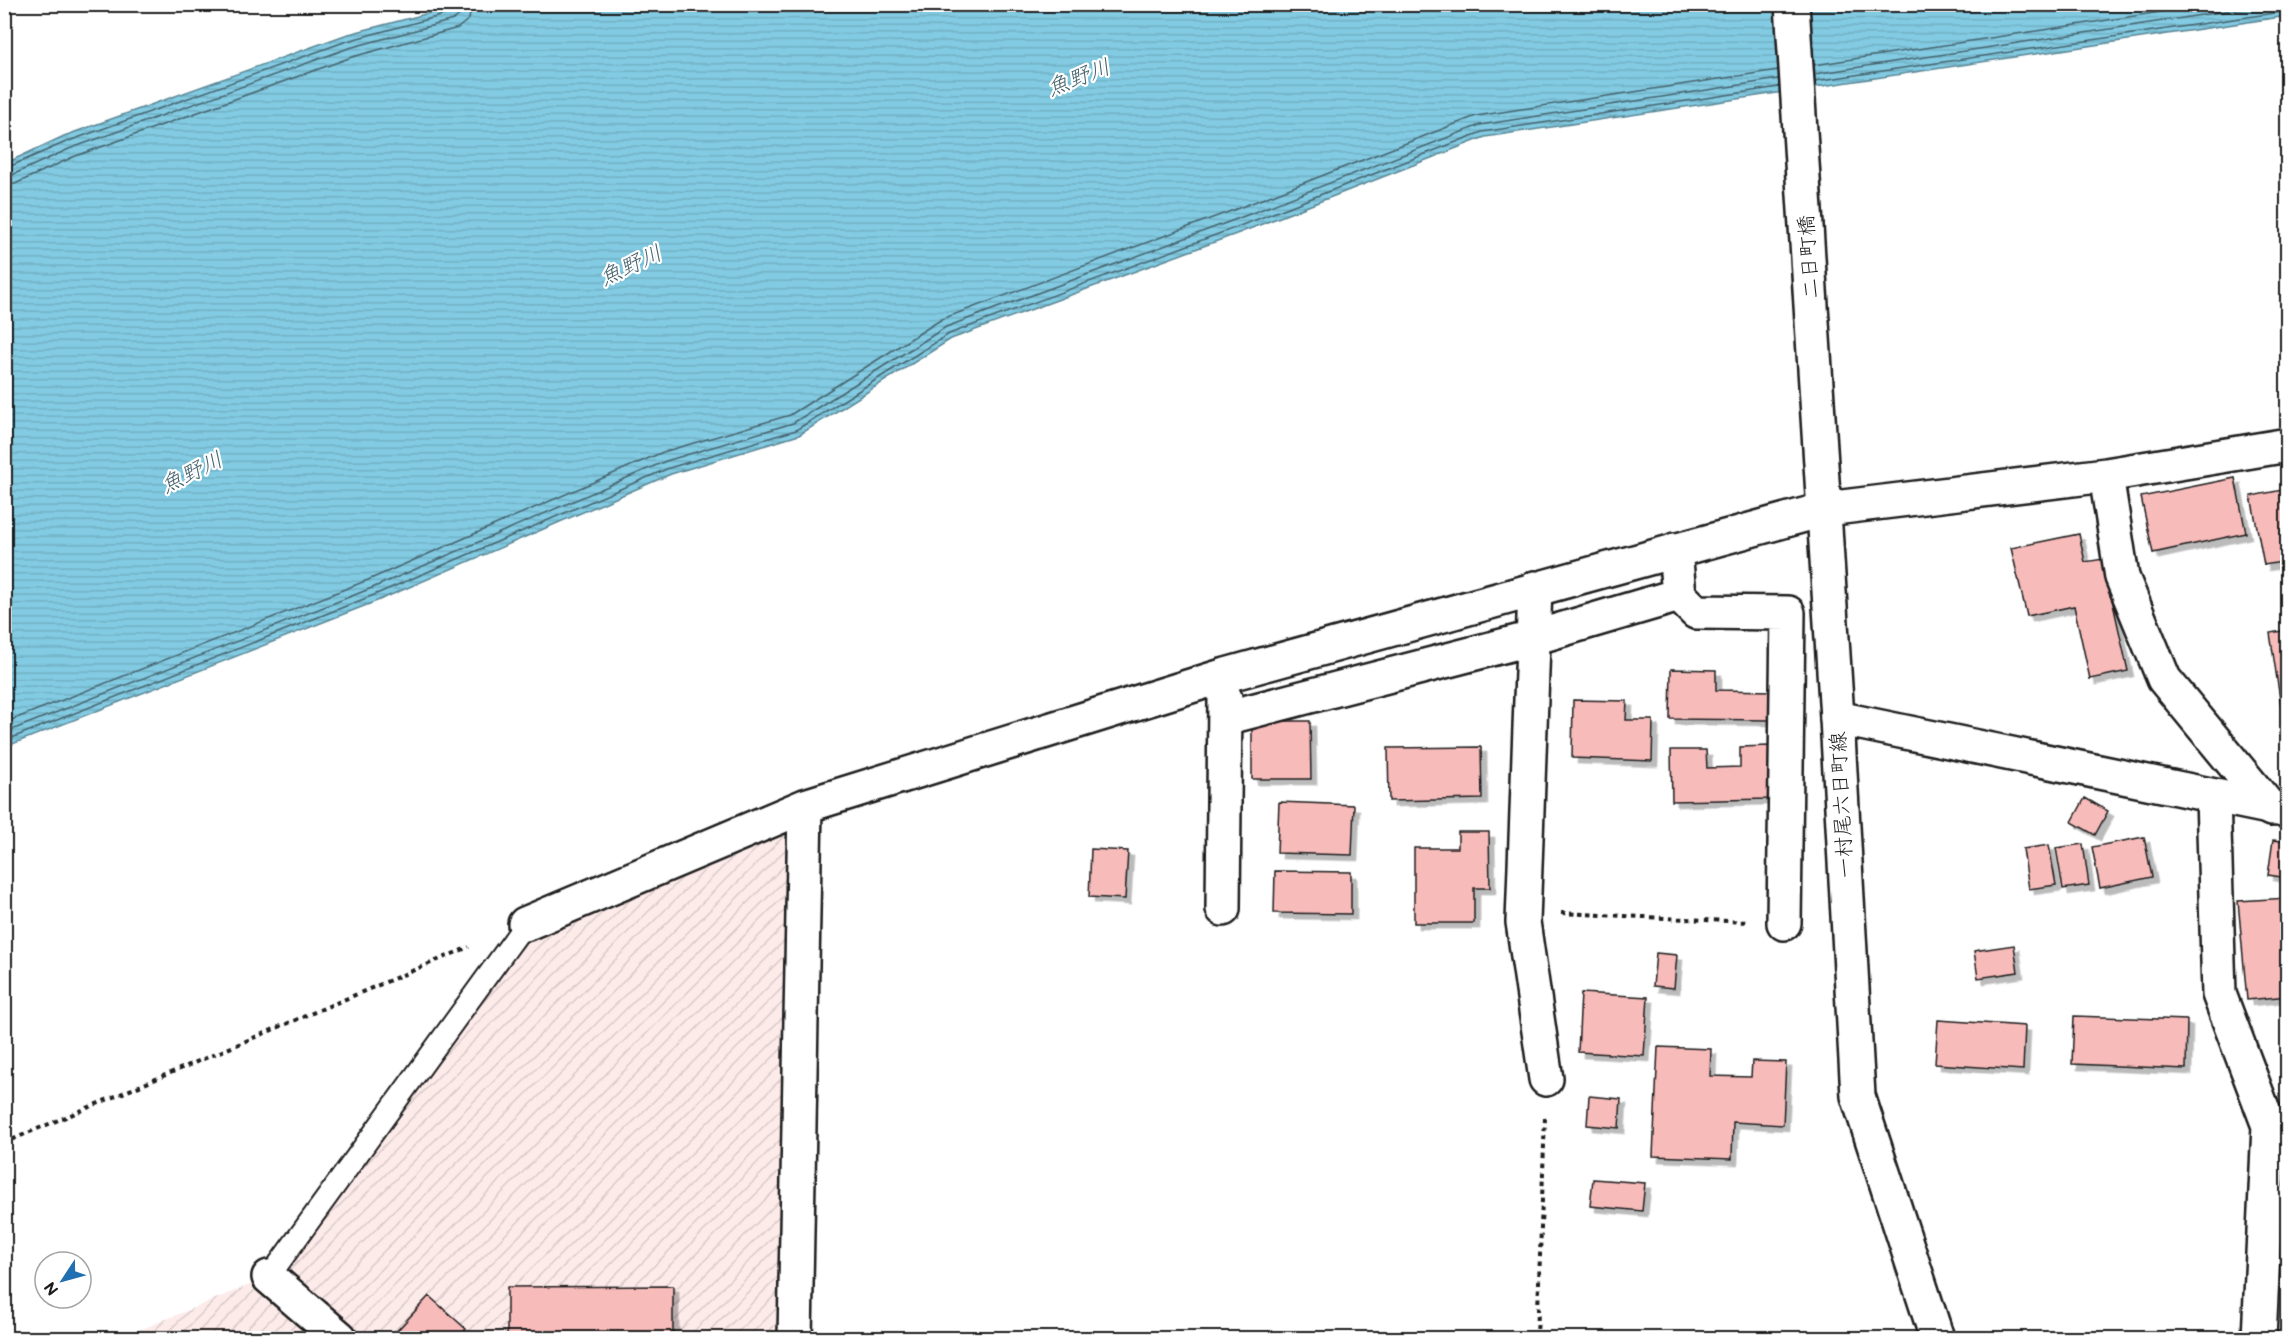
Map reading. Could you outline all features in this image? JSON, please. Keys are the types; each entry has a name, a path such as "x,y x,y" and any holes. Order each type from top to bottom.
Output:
{"street":[{"name":"二日町橋","path":"1792,4 1838,718"},
{"path":"525,924 805,806 1226,675 1535,588 1826,509 2106,475 2288,445"},
{"path":"2106,475 2122,577 2164,679 2279,810"},
{"path":"1675,550 1679,595 1696,612 1788,613 1784,923"},
{"path":"1535,588 1523,922 1546,1079"},
{"path":"1225,718 1533,638 1679,595"},
{"path":"1223,909 1226,675"},
{"name":"一村尾六日町線","path":"1937,1338 1858,1096 1838,718 2279,810"},
{"path":"2213,797 2219,994 2269,1126 2259,1338"},
{"path":"795,1338 805,806"},
{"path":"270,1277 340,1338"}],"lane":[{"path":"270,1277 525,924"}],"path":[{"path":"1560,913 1784,923"},
{"path":"4,1143 471,946"},
{"path":"1537,1338 1546,1079"}],"shaded area":[{"path":"805,806 795,1338 135,1338 130,1334 269,1277 525,924"}],"water":[{"name":"魚野川","path":"460,5 2287,5 2287,16 1485,137 1239,233 951,339 799,435 671,474 377,601 5,747 4,164 64,136 345,35"}],"building":[{"path":"2235,478 2246,533 2153,553 2141,497"},
{"path":"2288,489 2288,561 2264,565 2251,496"},
{"path":"2079,534 2085,562 2103,559 2128,671 2090,679 2074,606 2027,616 2011,548"},
{"path":"2288,630 2288,752 2270,633"},
{"path":"1671,669 1716,670 1716,690 1772,691 1772,720 1670,719"},
{"path":"1573,700 1627,701 1626,720 1653,720 1652,761 1572,758"},
{"path":"1252,721 1310,721 1311,779 1252,779"},
{"path":"1769,746 1770,799 1672,801 1671,750 1706,750 1707,768 1740,767 1740,747"},
{"path":"1481,747 1482,799 1389,801 1388,748"},
{"path":"2085,798 2108,811 2095,835 2072,822"},
{"path":"1279,802 1354,805 1352,855 1277,853"},
{"path":"1458,832 1489,832 1490,888 1474,888 1474,923 1414,923 1414,848 1458,848"},
{"path":"2144,837 2152,877 2100,888 2092,847"},
{"path":"2273,840 2288,842 2288,878 2268,875"},
{"path":"2083,844 2089,885 2063,889 2056,848"},
{"path":"2049,845 2056,885 2029,889 2023,849"},
{"path":"1091,849 1128,851 1125,899 1089,897"},
{"path":"1275,871 1351,872 1351,914 1274,913"},
{"path":"2288,898 2288,996 2247,1000 2238,901"},
{"path":"2014,945 2018,972 1978,978 1974,951"},
{"path":"1656,953 1677,955 1674,988 1653,986"},
{"path":"1581,993 1648,997 1644,1056 1578,1052"},
{"path":"2074,1016 2187,1020 2186,1069 2072,1064"},
{"path":"1938,1020 2025,1026 2023,1070 1935,1064"},
{"path":"1658,1047 1711,1049 1710,1076 1751,1077 1752,1061 1786,1062 1783,1125 1733,1122 1732,1159 1653,1156"},
{"path":"1589,1096 1621,1099 1619,1128 1587,1125"},
{"path":"1593,1179 1645,1183 1642,1211 1590,1206"},
{"path":"673,1286 673,1338 507,1338 507,1287"},
{"path":"429,1296 466,1329 458,1338 399,1338 394,1334"}]}
